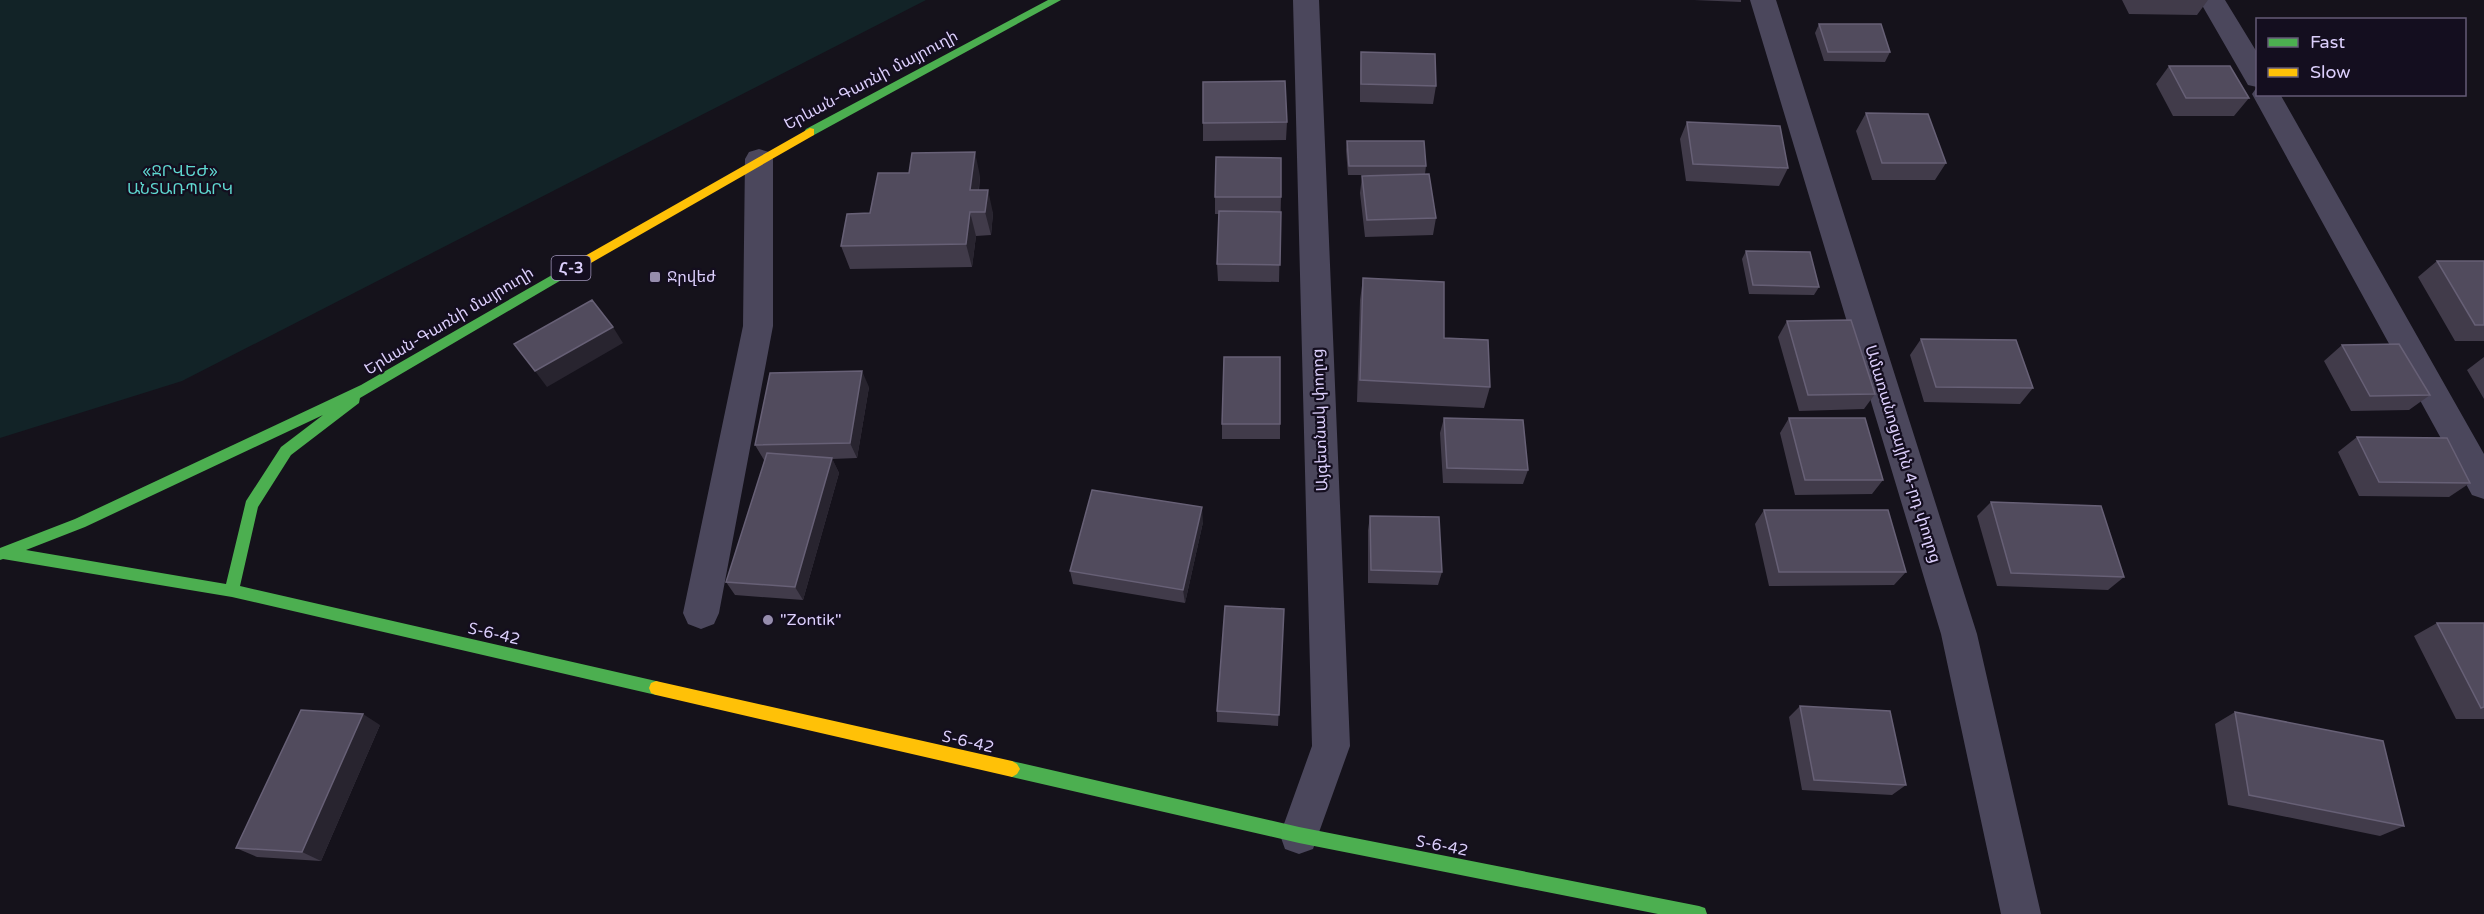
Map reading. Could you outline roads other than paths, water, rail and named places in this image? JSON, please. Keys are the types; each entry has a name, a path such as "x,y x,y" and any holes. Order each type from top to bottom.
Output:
{"main road":[{"name":"Երևան-Գառնի մայրուղի","path":"2,553 80,523 366,389 759,159 1056,0"},
{"path":"232,591 251,505 286,451 366,389"},
{"name":"Տ-6-42","path":"2,553 232,591 1299,835 1699,914"}],"street":[{"name":"Այգետնակ փողոց","path":"1299,835 1331,746 1306,0"},
{"name":"Ամառանոցային 4-րդ փողոց","path":"1763,0 1959,634 2021,914"},
{"path":"2212,0 2256,75"},
{"path":"2267,96 2484,485"},
{"path":"701,613 758,326 759,159"}],"place":[{"name":"Ջրվեժ","path":"655,277"},
{"name":"\"Zontik\"","path":"768,620"}],"park label":[{"name":"«ՋՐՎԵԺ» ԱՆՏԱՌՊԱՐԿ","path":"180,180"}]}
